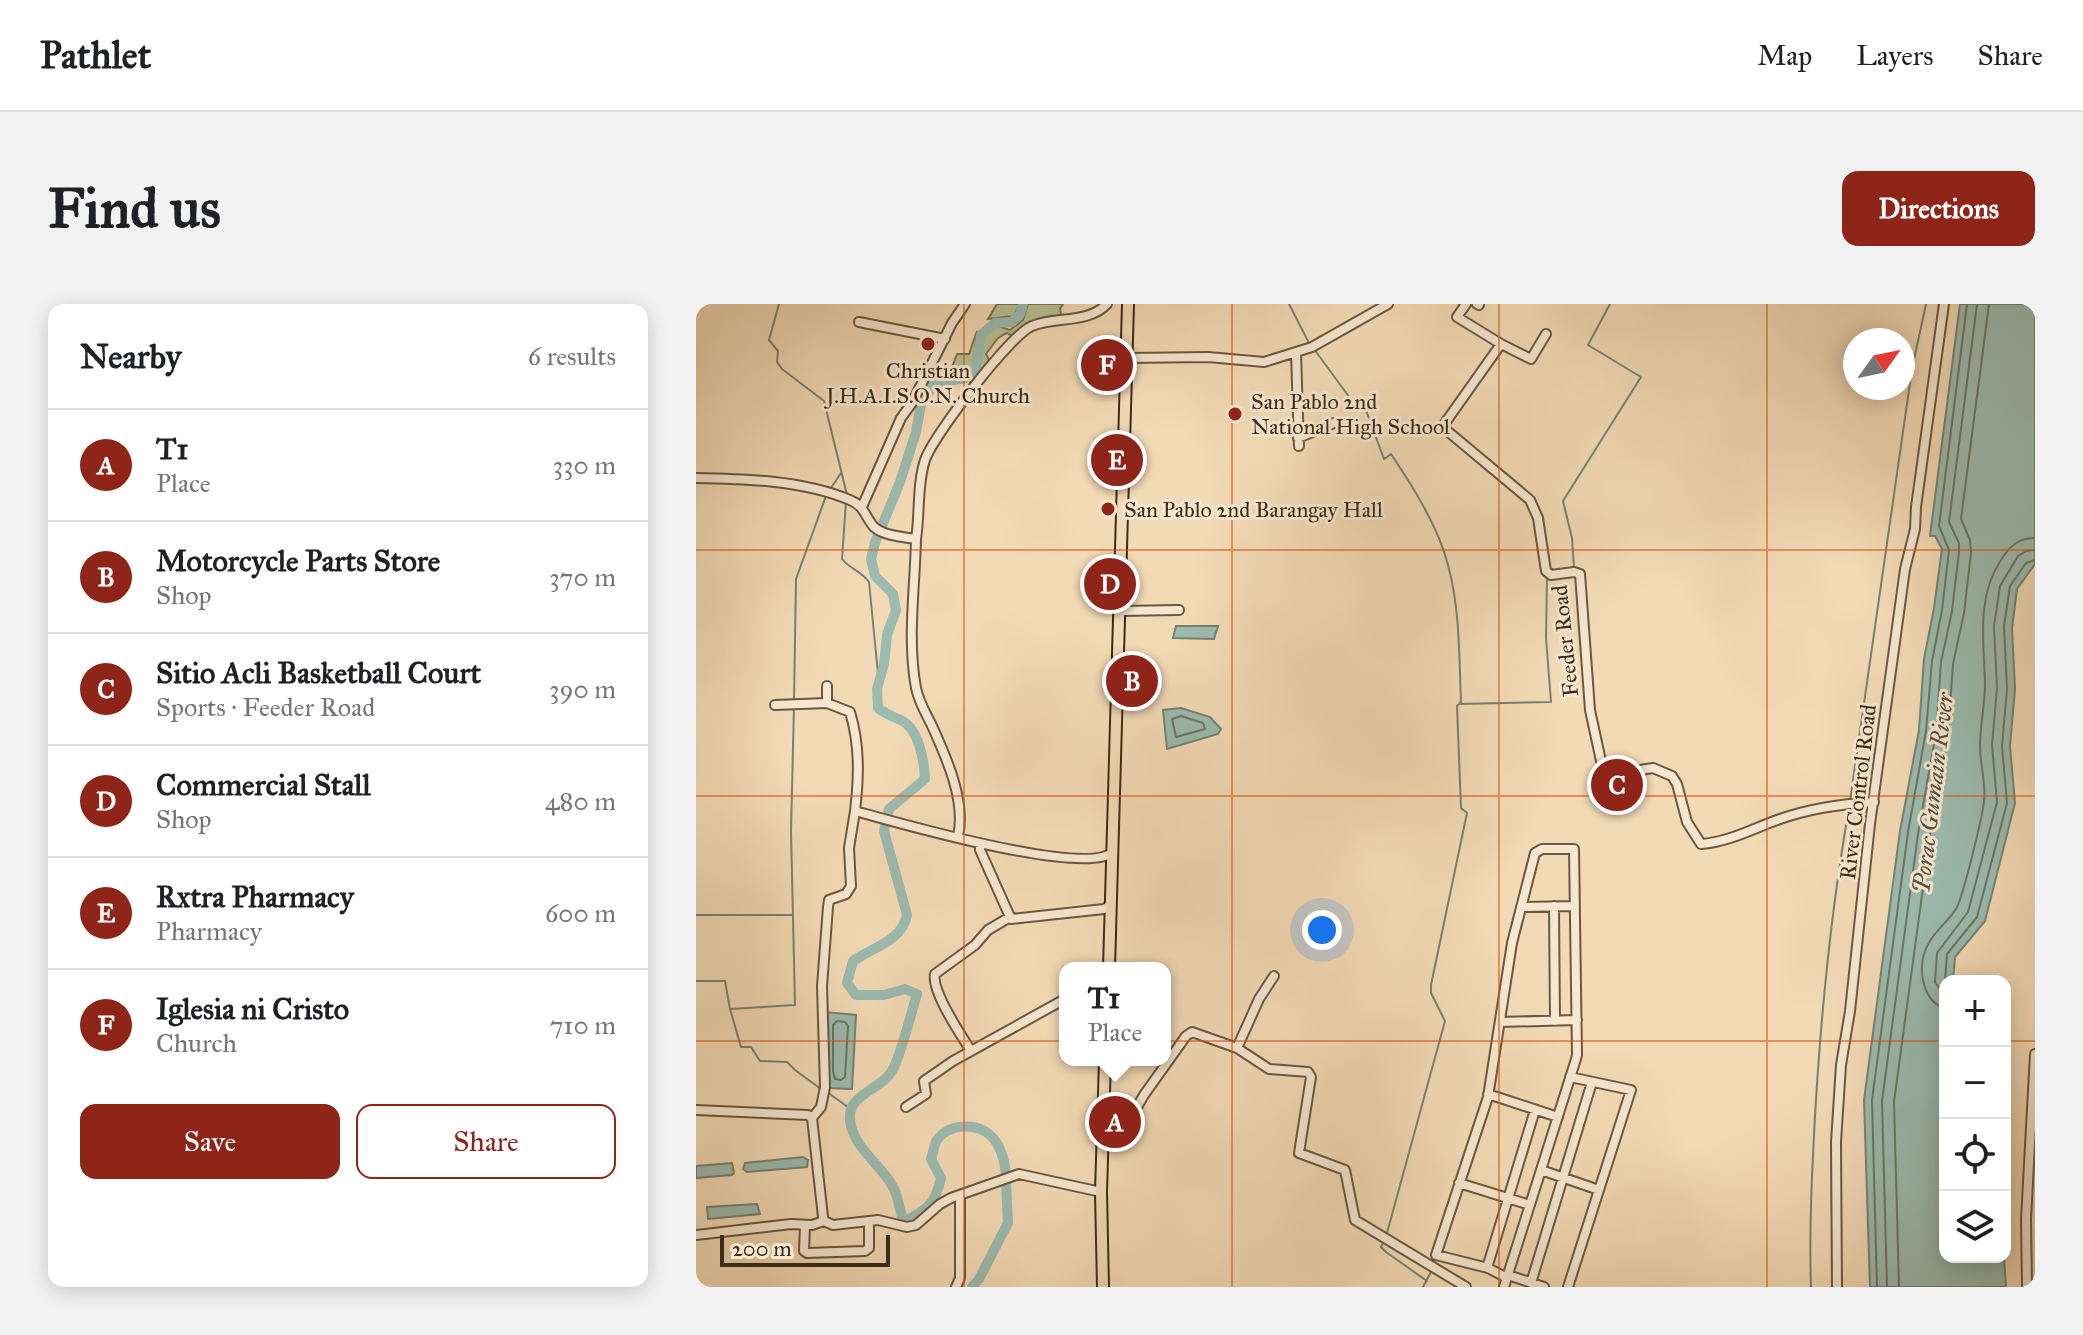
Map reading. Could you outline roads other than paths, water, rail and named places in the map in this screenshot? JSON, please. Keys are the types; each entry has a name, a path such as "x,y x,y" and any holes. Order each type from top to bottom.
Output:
{"main road":[{"path":"1109,962 1128,304"},
{"path":"1103,1287 1101,1192 1105,1066"}],"street":[{"path":"862,507 901,418 965,304"},
{"path":"958,836 957,802 949,768 917,691 912,653 911,606 922,474 932,444 1008,346 1029,327 1089,316 1107,304"},
{"path":"1128,358 1208,357 1264,362 1312,347 1388,304"},
{"path":"1466,304 1457,317 1531,359 1546,334"},
{"name":"River Control Road","path":"1837,1287 1836,1142 1841,1065 1905,569 1915,529 1944,304"},
{"path":"859,322 945,339"},
{"name":"Feeder Road","path":"1501,344 1445,423 1445,429 1530,500 1538,518 1546,571 1551,575 1580,574 1590,710 1601,761 1610,770 1621,773 1653,768 1672,776 1687,822 1701,844 1732,838 1811,810 1874,802"},
{"path":"1296,353 1299,442 1334,423"},
{"path":"696,478 758,481 814,489 851,500 862,507 876,528 886,533 916,539"},
{"path":"1120,611 1179,610"},
{"path":"827,686 827,703"},
{"path":"775,705 827,703 850,712 859,760 856,812 849,848 851,886 846,894 829,900 822,986 825,1087 824,1099 812,1118 824,1221"},
{"path":"856,812 929,833 1073,859 1108,857 1113,852"},
{"path":"980,843 980,850 1010,917"},
{"path":"1506,1280 1577,1055 1574,849 1542,849 1535,853 1512,943 1488,1094 1436,1255 1487,1268 1506,1280 1544,1287"},
{"path":"971,1051 934,981 935,974 975,945 988,930 1010,917 1104,909 1111,905"},
{"path":"1554,906 1555,1021"},
{"path":"1521,907 1575,906"},
{"path":"1237,1048 1259,999 1274,976"},
{"path":"906,1107 926,1094 924,1081 1059,1002"},
{"path":"1500,1022 1577,1020"},
{"path":"1171,1057 1192,1032 1237,1048 1269,1069 1310,1073 1298,1150 1345,1170 1354,1218 1466,1287"},
{"path":"2027,1287 2026,1219 2035,1054"},
{"path":"1104,1116 1124,1122 1130,1119 1165,1066"},
{"path":"1568,1287 1631,1090 1570,1077"},
{"path":"1531,1283 1592,1082"},
{"path":"1488,1094 1558,1117"},
{"path":"696,1110 808,1115 812,1118"},
{"path":"1487,1268 1535,1110"},
{"path":"1541,1170 1599,1190"},
{"path":"696,1235 824,1221 833,1225 878,1220 907,1227 916,1225 940,1204 1019,1174 1101,1192"},
{"path":"1459,1183 1530,1205"},
{"path":"956,1287 960,1278 960,1196"},
{"path":"805,1225 804,1249 807,1253 865,1251 869,1248 869,1221"}],"water":[{"name":"Porac Gumain River","path":"1960,304 2035,304 2035,564 2017,589 2012,628 2015,689 2010,746 2015,803 1985,921 1955,957 1954,975 1939,975 1939,1263 2004,1263 2006,1287 1870,1287 1864,1100 1900,831 1919,730 1924,659 1942,549 1935,536 1930,536"},
{"path":"1176,626 1218,626 1214,639 1173,638"},
{"path":"1181,708 1210,717 1221,729 1218,734 1167,749 1163,710"},
{"path":"825,1012 856,1015 852,1089 827,1088"},
{"path":"803,1157 808,1160 807,1167 747,1172 743,1169 745,1163"},
{"path":"732,1163 732,1175 696,1178 696,1166"},
{"path":"757,1204 760,1214 708,1219 707,1207"}],"waterway":[{"path":"779,304 769,340 778,351 777,362 782,369 824,401 847,495"},
{"path":"1006,1176 1002,1154 990,1135 970,1127 948,1131 937,1140 931,1159 941,1178 936,1194 924,1209 904,1222 897,1195 888,1178 856,1139 850,1111 859,1098 892,1071 917,994 905,989 884,995 856,995 847,983 853,961 893,937 904,924 907,915 884,831 889,809 925,779 922,754 912,730 901,720 878,708 877,689 887,635 896,610 893,594 875,576 871,559 875,543 900,482 916,432 922,399 937,383 966,378 976,369 981,335 995,323 1012,322 1020,314 1023,304"},
{"path":"1289,304 1310,345"},
{"path":"1574,568 1572,538 1563,501 1641,377 1588,345 1610,304"},
{"path":"1850,801 1912,369 1926,304"},
{"path":"1314,349 1358,409 1365,409 1384,459 1391,454 1424,507 1444,550 1457,616 1461,808 1467,813 1431,985 1431,993 1445,1021 1387,1233"},
{"path":"831,488 841,473"},
{"path":"794,700 796,579 826,496"},
{"path":"846,502 842,559 869,582 879,684"},
{"path":"1459,704 1551,702 1546,638 1547,577"},
{"path":"794,706 791,831 795,1005 730,1009 741,1047 751,1047 760,1061 787,1062 821,1089"},
{"path":"1811,1287 1812,1180 1820,1039 1832,923 1849,808"},
{"path":"696,915 792,915"},
{"path":"696,981 725,981 730,1009"},
{"path":"827,1092 852,1110"},
{"path":"972,1287 1008,1223 1006,1181"},
{"path":"1383,1243 1381,1247 1386,1252 1427,1281"},
{"path":"1423,1287 1431,1272"}],"place":[{"name":"Christian J.H.A.I.S.O.N. Church","path":"928,344"},
{"name":"Iglesia ni Cristo","path":"1107,365"},
{"name":"San Pablo 2nd National High School","path":"1235,414"},
{"name":"Rxtra Pharmacy","path":"1117,460"},
{"name":"San Pablo 2nd Barangay Hall","path":"1108,509"},
{"name":"Commercial Stall","path":"1110,584"},
{"name":"Motorcycle Parts Store","path":"1132,681"},
{"name":"Sitio Acli Basketball Court","path":"1617,785"},
{"name":"T1","path":"1115,1122"}]}
